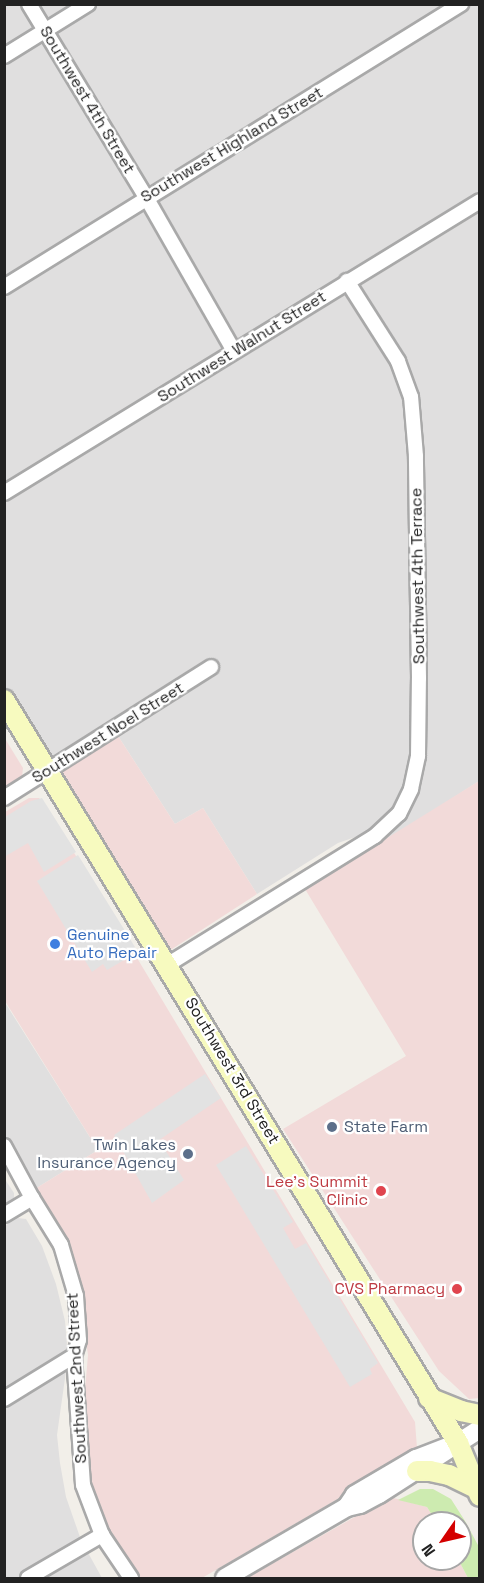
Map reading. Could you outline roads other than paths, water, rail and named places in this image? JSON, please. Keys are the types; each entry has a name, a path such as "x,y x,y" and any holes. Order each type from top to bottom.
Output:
{"main road":[{"name":"Southwest 3rd Street","path":"4,700 458,1443 477,1492"},
{"path":"429,1398 461,1412 480,1415"},
{"name":"Southwest 3rd Street","path":"458,1443 480,1456"},
{"path":"417,1471 449,1475 477,1492"}],"street":[{"name":"Southwest 4th Street","path":"29,4 146,197 234,351"},
{"path":"4,56 88,4"},
{"name":"Southwest Highland Street","path":"4,287 461,4"},
{"name":"Southwest Walnut Street","path":"4,493 480,201"},
{"name":"Southwest 4th Terrace","path":"167,965 375,836 399,814 411,789 418,756 419,678 416,456 411,397 398,361 347,281"},
{"name":"Southwest Noel Street","path":"4,798 211,667"},
{"name":"Southwest 2nd Street","path":"4,1146 61,1245 76,1296 79,1340 74,1356 83,1485 102,1535 131,1578"},
{"path":"4,1215 32,1198"},
{"path":"4,1399 74,1356"},
{"path":"225,1578 347,1507 360,1504 417,1471 480,1429"},
{"path":"347,1507 355,1495 416,1459 458,1443"},
{"path":"28,1578 102,1535"}],"place":[{"name":"Genuine Auto Repair","path":"55,944"},
{"name":"State Farm","path":"332,1127"},
{"name":"Twin Lakes Insurance Agency","path":"188,1154"},
{"name":"Lee's Summit Clinic","path":"381,1191"},
{"name":"CVS Pharmacy","path":"457,1289"}]}
